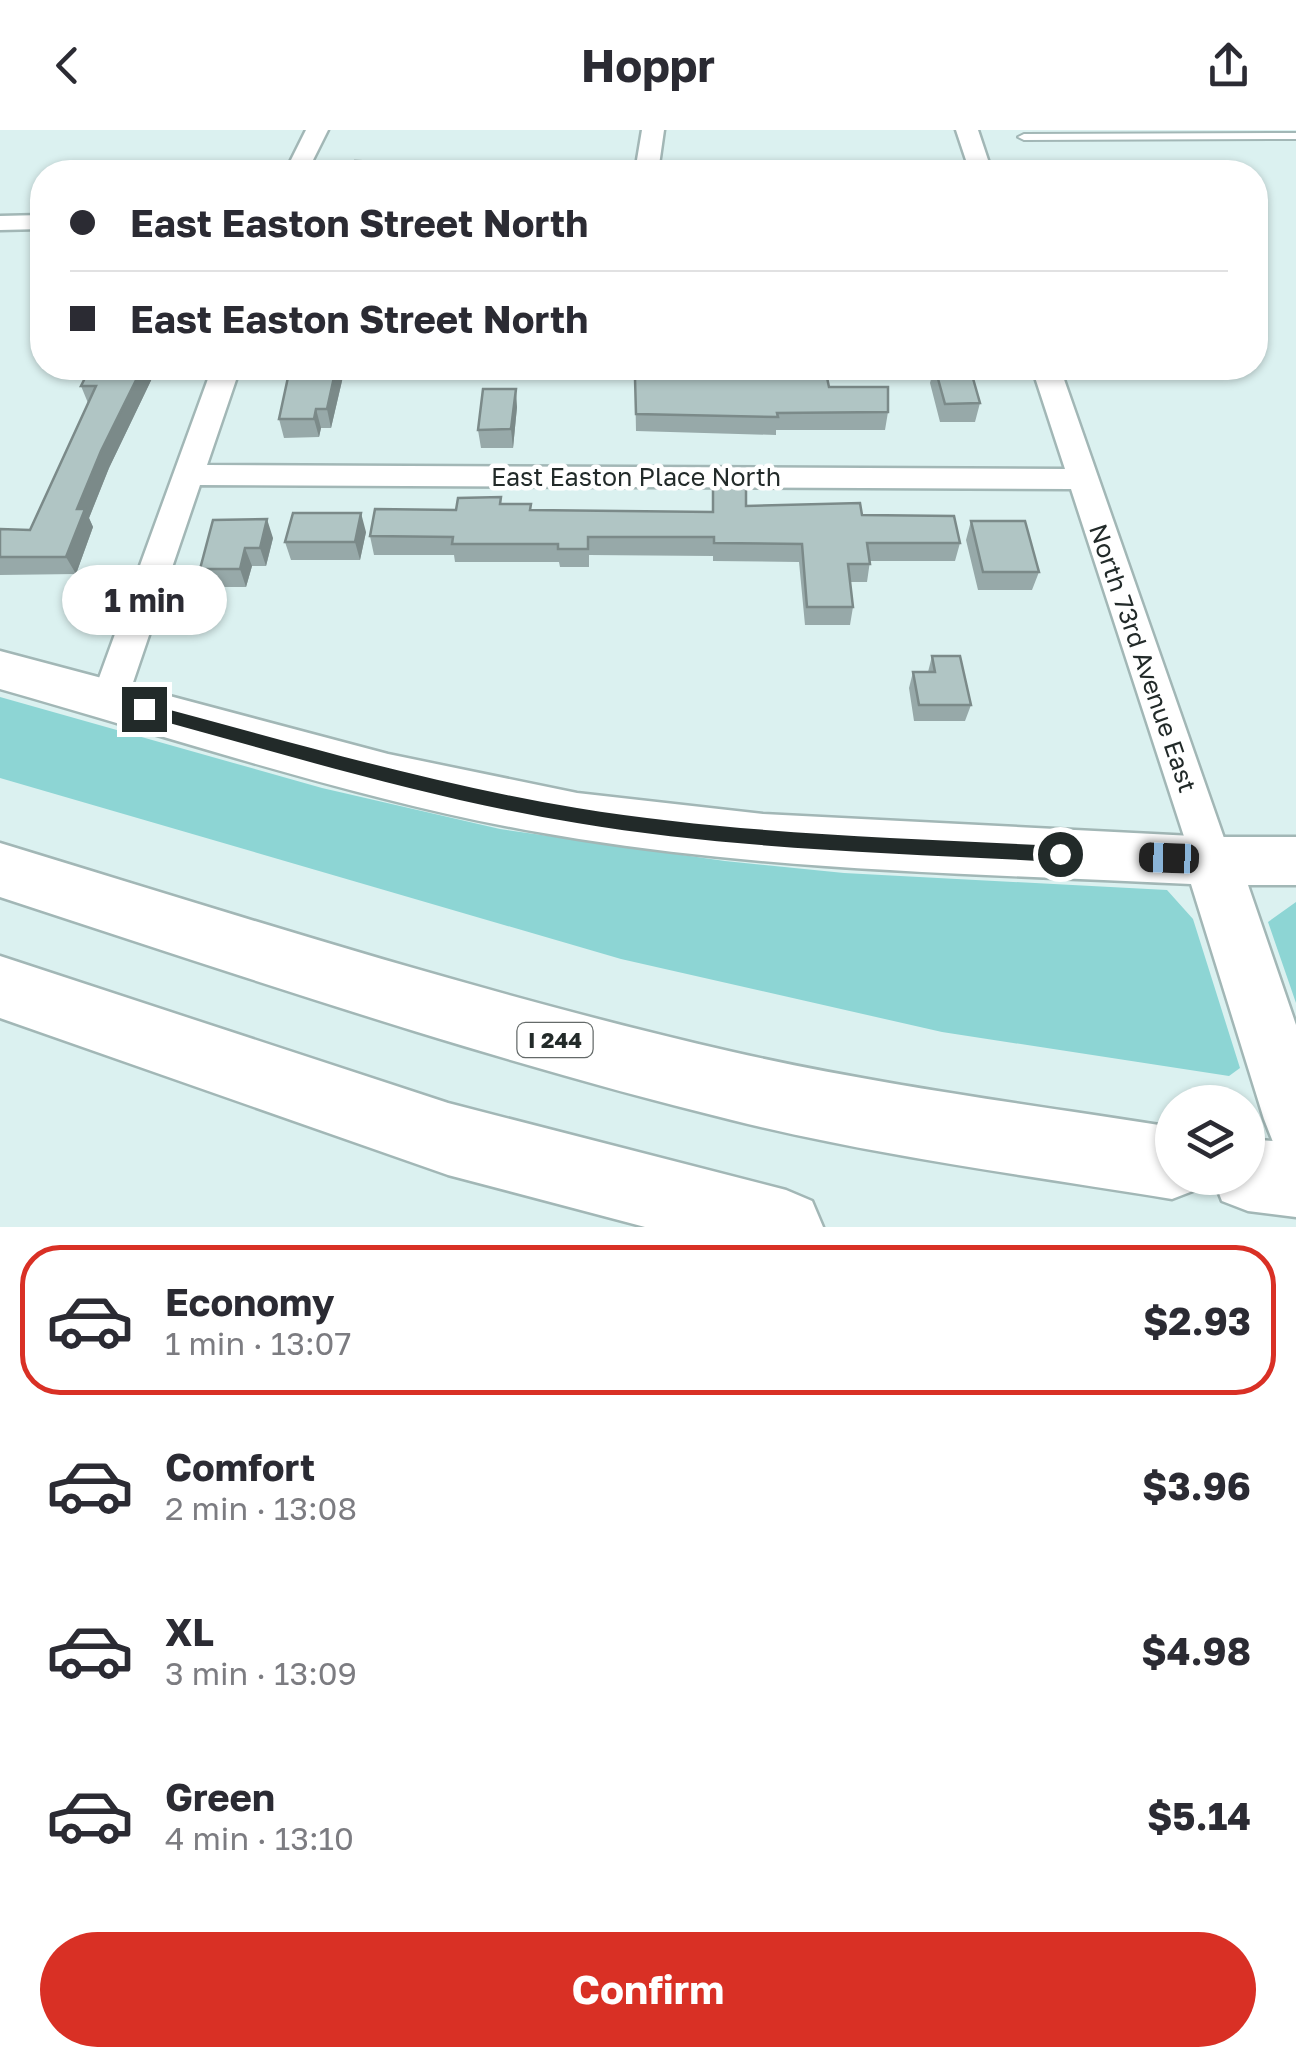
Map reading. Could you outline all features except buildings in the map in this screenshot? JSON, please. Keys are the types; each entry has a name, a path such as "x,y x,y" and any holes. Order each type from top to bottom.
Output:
{"highway":[{"name":"I 244","path":"0,870 407,998 718,1082 955,1131 1148,1159"},
{"path":"0,986 448,1139 786,1227"},
{"path":"1265,1177 1296,1180"}],"street":[{"path":"302,160 316,130"},
{"path":"649,160 654,130"},
{"path":"967,130 977,160"},
{"path":"0,222 30,222"},
{"path":"109,700 222,380"},
{"name":"North 73rd Avenue East","path":"1050,380 1296,1119"},
{"name":"East Easton Place North","path":"188,475 1083,479"},
{"path":"0,670 388,776 577,816 762,838 1212,861 1296,861"}],"lane":[{"path":"1030,152 1022,134 1296,136"}],"shaded area":[{"path":"0,697 322,788 500,829 725,861 844,873 1167,890 1193,919 1240,1068 1229,1076 942,1032 621,959 0,778"},
{"path":"1296,902 1296,1003 1268,922"}],"route":[{"path":"144,709 388,776 577,816 762,838 1060,854"}]}
